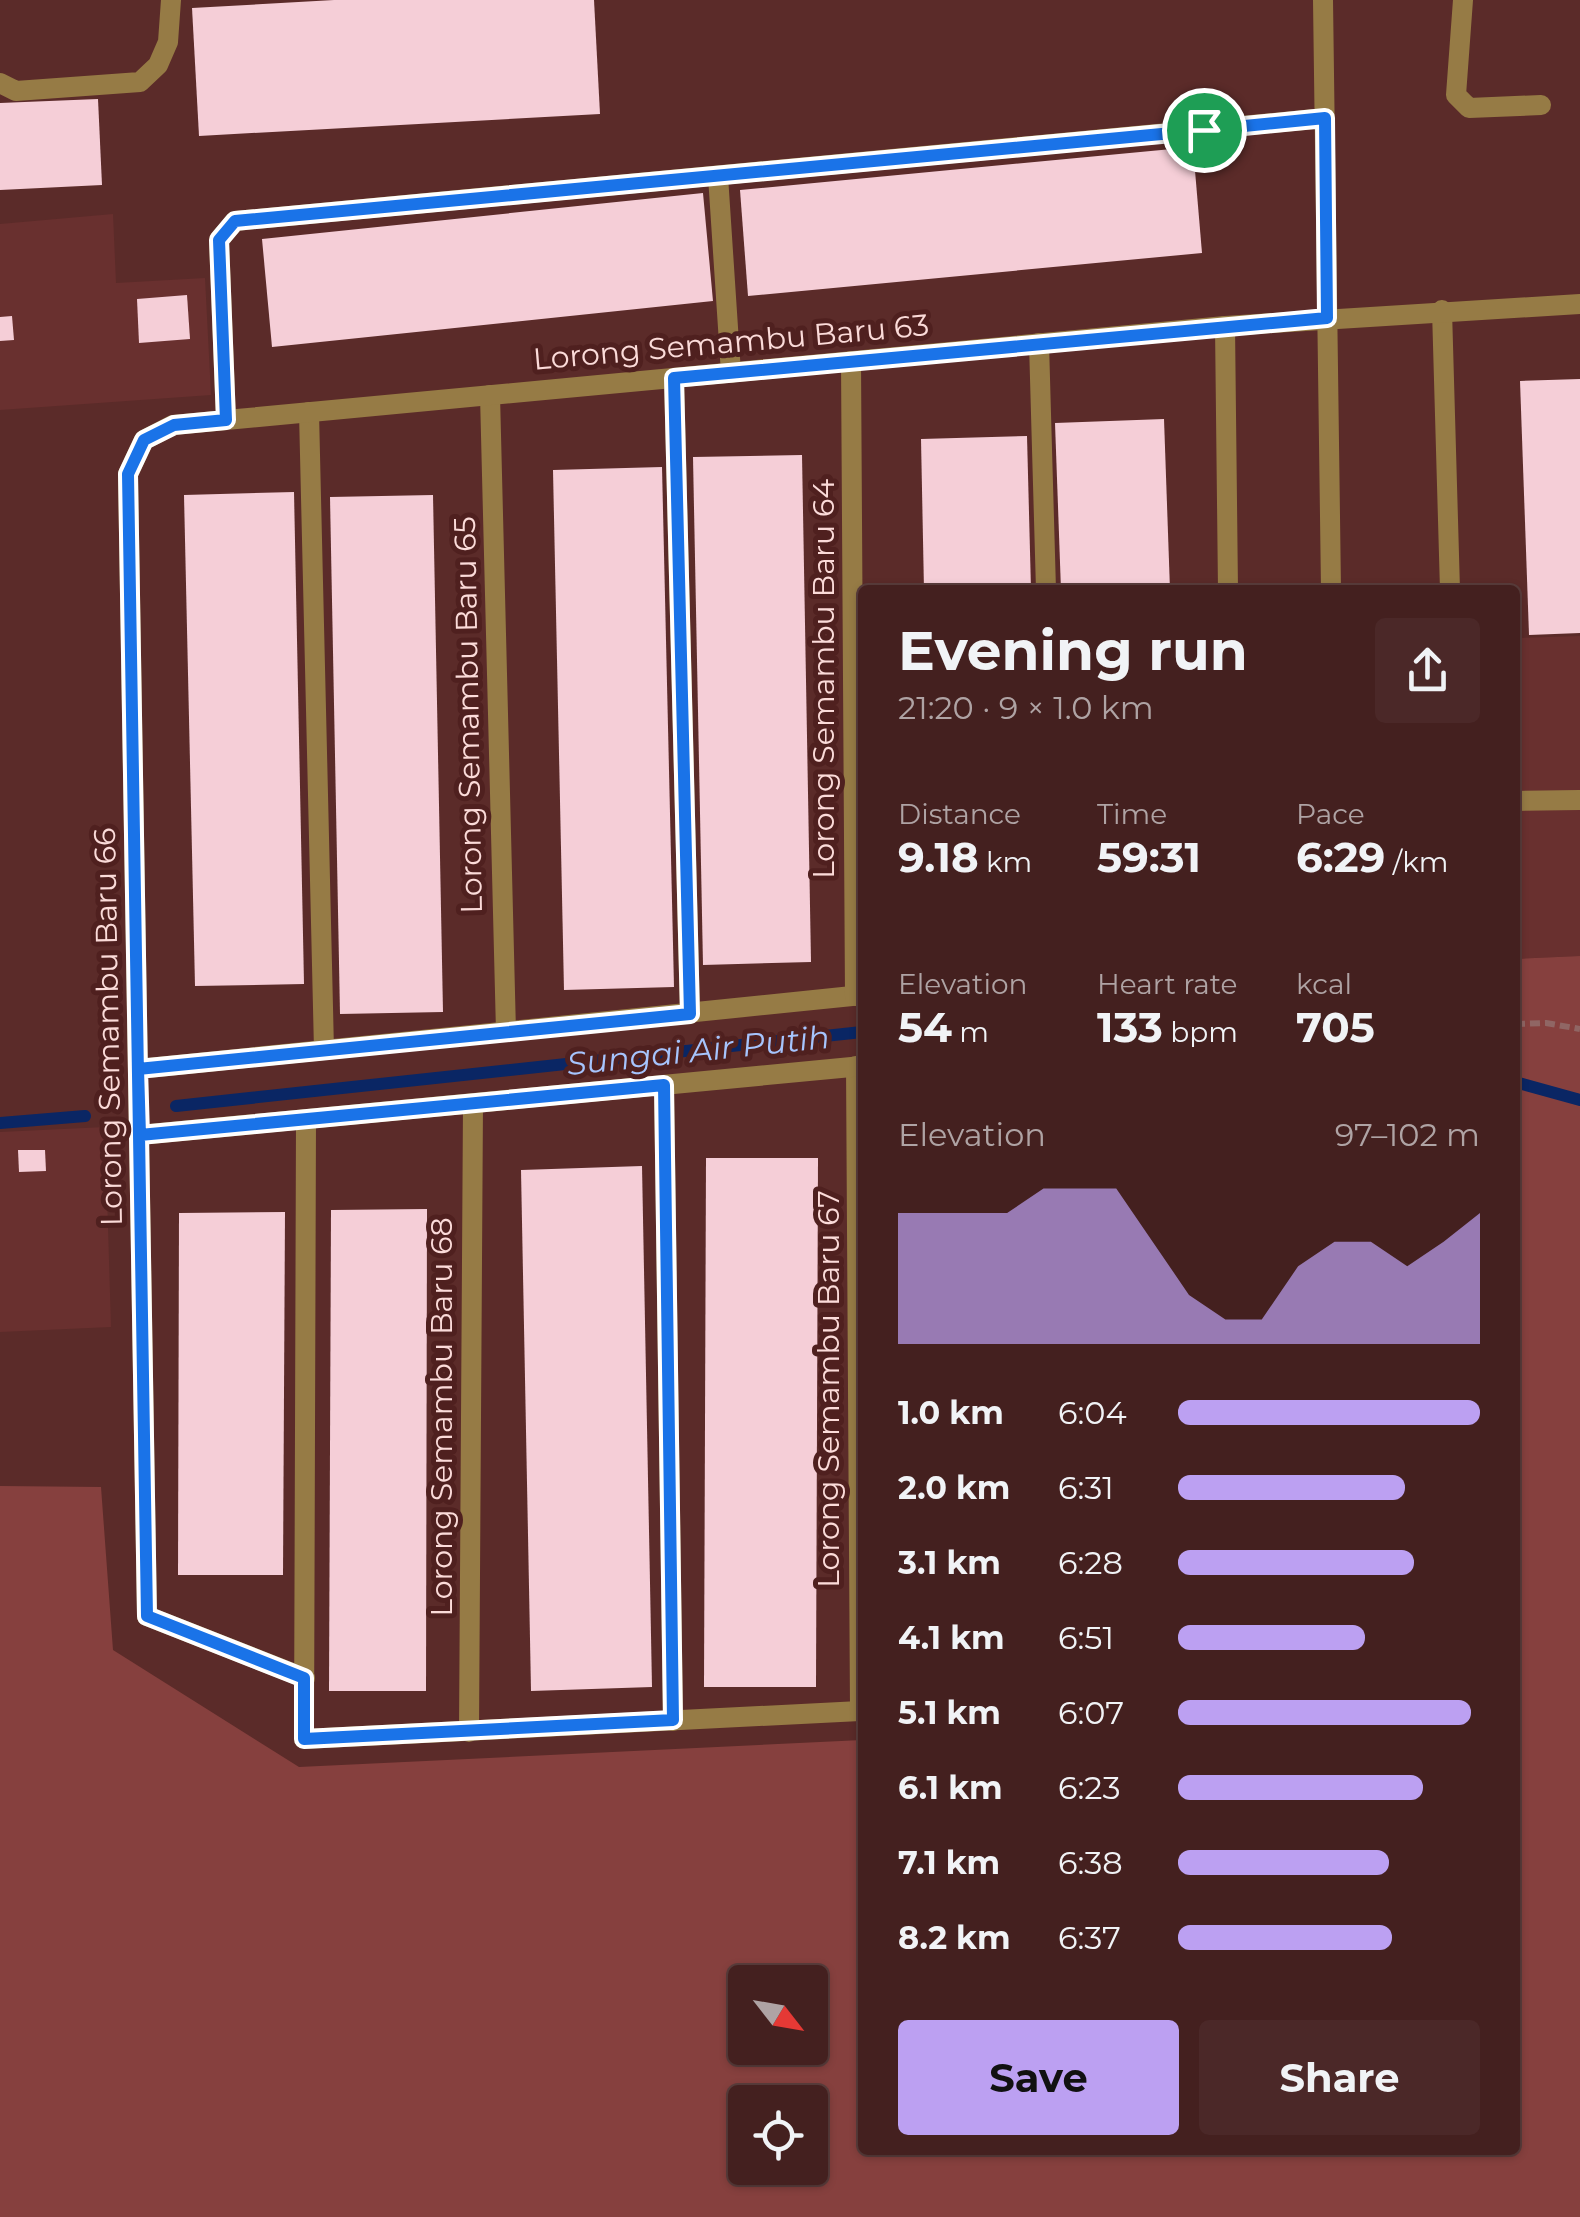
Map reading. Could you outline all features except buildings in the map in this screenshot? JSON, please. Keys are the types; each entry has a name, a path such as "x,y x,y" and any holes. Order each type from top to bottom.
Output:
{"street":[{"path":"0,83 16,91 140,82 158,65 168,42 171,0"},
{"path":"1323,0 1331,585"},
{"path":"1462,0 1456,95 1469,108 1541,105"},
{"path":"226,420 219,240 235,221 1325,118"},
{"path":"718,176 730,372"},
{"name":"Lorong Semambu Baru 63","path":"144,440 174,425 730,372 1225,326 1580,304"},
{"path":"1442,310 1450,585"},
{"path":"1225,326 1228,585"},
{"path":"1040,344 1046,585"},
{"name":"Lorong Semambu Baru 64","path":"851,361 858,917"},
{"path":"674,378 690,1014"},
{"name":"Lorong Semambu Baru 65","path":"490,395 506,1032"},
{"path":"309,412 324,1050"},
{"name":"Lorong Semambu Baru 66","path":"144,440 128,474 147,1616 304,1678"},
{"path":"1520,801 1580,800"},
{"path":"138,1069 858,996"},
{"path":"140,1135 858,1066"},
{"path":"306,1119 304,1739 673,1720 664,1085"},
{"name":"Lorong Semambu Baru 68","path":"469,1732 473,1104"},
{"name":"Lorong Semambu Baru 67","path":"673,1720 858,1712"}],"path":[{"path":"1520,1024 1546,1023 1580,1029"}],"shaded area":[{"path":"113,214 116,283 205,278 211,395 0,410 0,224"},
{"path":"1580,636 1580,956 1520,959 1520,638"},
{"path":"1580,956 1580,2217 0,2217 0,1486 101,1487 113,1650 299,1767 858,1740 858,2155 1520,2155 1520,959"},
{"path":"105,1127 111,1327 0,1332 0,1132"}],"waterway":[{"name":"Sungai Air Putih","path":"176,1106 858,1032"},
{"name":"Sungai Air Putih","path":"1520,1083 1580,1100"},
{"name":"Sungai Air Putih","path":"0,1123 85,1116"}],"route":[{"path":"1325,118 1327,318 674,378 690,1014 138,1069 140,1135 664,1085 673,1720 304,1739 304,1678 147,1616 128,474 144,440 174,425 226,420 219,240 235,221 1204,130 1325,118"}]}
